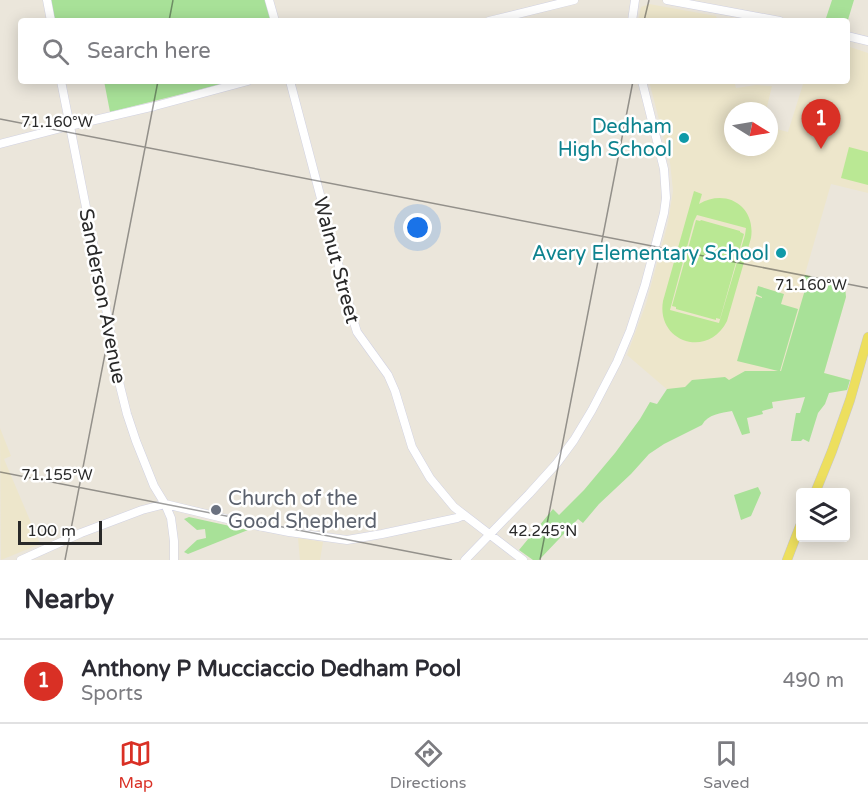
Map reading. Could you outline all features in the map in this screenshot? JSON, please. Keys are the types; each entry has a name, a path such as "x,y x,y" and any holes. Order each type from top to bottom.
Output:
{"main road":[{"path":"817,488 847,409 868,337"},
{"path":"787,560 796,538"}],"street":[{"path":"47,0 50,18"},
{"path":"269,0 273,18"},
{"path":"501,18 574,0"},
{"path":"632,18 635,0"},
{"path":"667,0 764,18"},
{"path":"850,37 868,41"},
{"name":"Sanderson Avenue","path":"62,84 124,405 154,486 165,504 171,522 174,560"},
{"path":"0,144 237,84"},
{"name":"Walnut Street","path":"291,84 351,316 357,332 388,375 409,440 420,464 442,494 464,515 521,558"},
{"path":"465,560 557,463 574,440 611,373 634,320 666,198 664,170 643,84"},
{"path":"21,560 91,529 165,504 264,527 347,540 464,515"}],"shaded area":[{"path":"649,4 717,18 639,18 641,7"},
{"path":"850,47 868,53 868,193 831,184 805,274 845,287 846,297 824,373 850,380 847,390 719,411 672,434 671,440 661,438 670,392 627,355 646,304 668,223 673,191 670,162 650,84 735,84 736,88 756,85 772,86 768,102 724,102 724,156 778,156 778,129 788,132 803,84 850,84"},
{"path":"0,428 11,456 4,459 40,544 1,560"},
{"path":"298,538 323,542 320,560 300,560"}],"green space":[{"path":"50,0 267,0 271,18 53,18"},
{"path":"832,0 854,0 849,18 826,18"},
{"path":"105,84 222,84 110,112"},
{"path":"849,147 868,152 868,185 841,178"},
{"path":"694,191 702,194 699,204 719,198 737,203 749,217 751,238 727,321 719,333 708,340 685,341 667,327 663,315 663,301","holes":["697,215 746,228 719,323 670,310"]},
{"path":"696,220 744,234 720,319 716,318 716,320 672,306"},
{"path":"805,275 845,287 846,297 824,373 850,380 847,390 829,393 818,413 809,442 803,439 791,441 796,413 800,413 805,397 772,402 773,408 762,411 763,414 747,418 750,433 742,435 732,411 715,415 708,418 702,425 649,454 583,523 578,519 539,560 533,560 519,550 553,509 559,515 584,490 615,453 650,402 657,404 667,389 685,387 692,380 725,377 729,380 745,371 778,371 737,361 756,296 762,298 756,294 758,286 784,294 781,304 798,309 781,371 807,283 803,281"},
{"path":"758,487 761,493 751,516 741,520 734,495"},
{"path":"189,517 248,530 188,554 184,552 197,540 206,538 205,529 197,530 184,519"}],"place":[{"name":"Dedham High School","path":"684,138"},
{"name":"Anthony P Mucciaccio Dedham Pool","path":"821,149"},
{"name":"Avery Elementary School","path":"781,253"},
{"name":"Church of the Good Shepherd","path":"216,510"}]}
